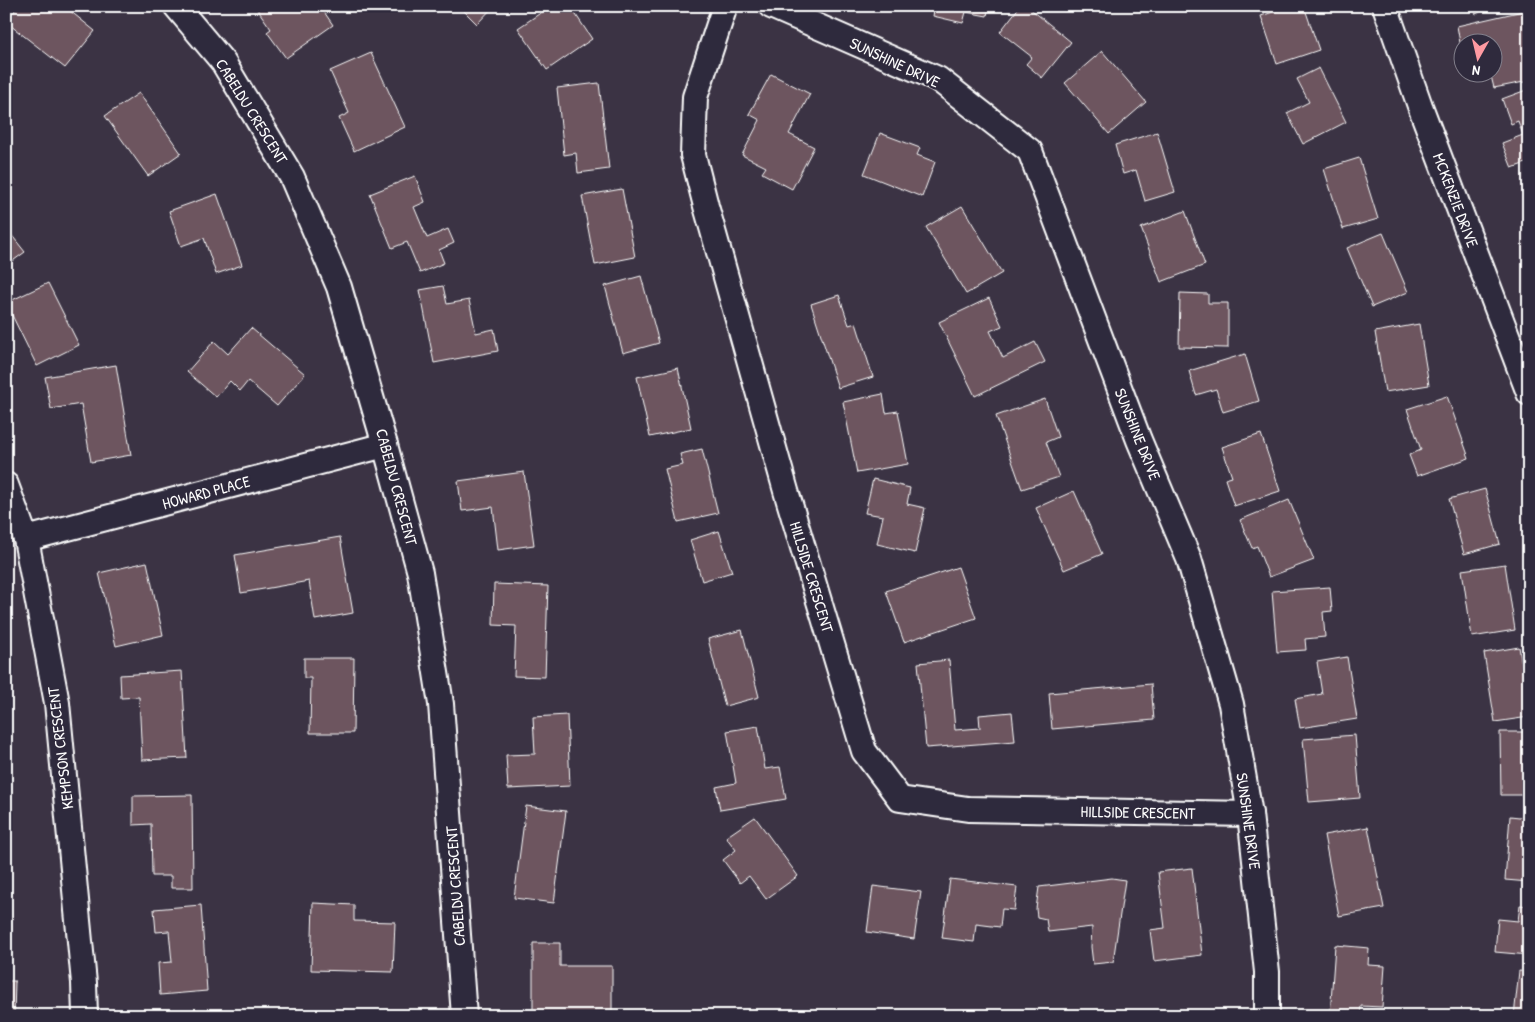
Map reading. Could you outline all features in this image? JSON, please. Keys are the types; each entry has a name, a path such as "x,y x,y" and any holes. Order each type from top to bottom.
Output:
{"street":[{"name":"CABELDU CRESCENT","path":"176,6 223,62 292,177 339,287 385,445 420,573 441,704 464,1016"},
{"name":"HILLSIDE CRESCENT","path":"725,6 695,97 693,155 708,215 786,491 864,751 900,799 968,808 1250,814"},
{"name":"SUNSHINE DRIVE","path":"771,6 938,79 1030,152 1139,440 1189,559 1230,704 1250,814 1267,972 1267,1016"},
{"name":"MCKENZIE DRIVE","path":"1385,6 1420,106 1528,388"},
{"name":"HOWARD PLACE","path":"26,539 385,445"},
{"name":"KEMPSON CRESCENT","path":"6,485 26,539 57,703 84,983 85,1016"}],"building":[{"path":"18,6 64,6 95,31 65,68 6,22"},
{"path":"255,6 320,6 333,25 286,58 267,32 271,29"},
{"path":"459,6 494,6 477,24"},
{"path":"551,6 570,6 592,39 547,70 518,28"},
{"path":"935,6 989,6 987,16 966,12 963,23 933,16"},
{"path":"1020,6 1027,6 1071,42 1042,78 1026,64 1032,57 1000,32"},
{"path":"1291,6 1304,6 1319,50 1277,64 1261,16"},
{"path":"1472,6 1491,6 1476,14"},
{"path":"1523,11 1529,37 1529,81 1494,88 1492,82 1502,82 1502,32 1458,32 1457,26"},
{"path":"1102,51 1146,102 1109,134 1065,83"},
{"path":"371,53 405,127 354,151 339,118 349,113 330,71"},
{"path":"1319,68 1346,122 1303,144 1287,113 1309,102 1297,79"},
{"path":"771,74 810,94 789,134 814,147 792,189 762,173 766,167 742,155 760,120 749,114"},
{"path":"599,83 609,169 578,173 576,153 564,155 557,88"},
{"path":"1529,89 1529,162 1512,168 1502,143 1523,135 1518,121 1511,124 1502,99"},
{"path":"139,93 181,153 148,176 105,116"},
{"path":"1157,132 1175,192 1145,201 1136,170 1123,174 1115,145"},
{"path":"880,133 920,148 917,155 935,162 922,197 864,174"},
{"path":"1359,158 1378,219 1343,229 1324,169"},
{"path":"415,176 425,202 414,207 427,238 448,229 454,243 439,250 444,263 420,273 407,242 392,248 370,194"},
{"path":"622,189 635,257 595,265 582,196"},
{"path":"217,194 242,265 216,274 204,238 181,246 169,211"},
{"path":"962,206 1002,273 966,294 926,227"},
{"path":"1185,211 1205,265 1161,282 1141,228"},
{"path":"6,228 25,252 6,266"},
{"path":"1383,233 1408,292 1372,307 1347,248"},
{"path":"641,276 659,343 623,353 605,286"},
{"path":"48,283 79,345 37,366 6,303"},
{"path":"443,286 447,304 469,300 476,333 494,329 498,351 434,363 420,290"},
{"path":"1180,293 1208,294 1208,303 1228,303 1228,348 1179,347"},
{"path":"839,295 849,325 856,323 873,377 838,388 811,304"},
{"path":"989,298 1002,326 990,331 1003,358 1035,342 1045,362 975,396 939,322"},
{"path":"1419,324 1429,385 1385,392 1375,332"},
{"path":"251,328 305,374 277,406 248,381 240,391 230,381 216,397 187,372 214,341 228,354"},
{"path":"1245,354 1259,401 1223,412 1216,389 1196,395 1189,371"},
{"path":"116,365 131,455 91,462 81,404 51,409 45,377"},
{"path":"678,368 691,428 650,437 637,377"},
{"path":"883,394 886,413 898,411 908,464 857,473 843,402"},
{"path":"1447,396 1469,458 1417,476 1409,455 1421,450 1407,409"},
{"path":"1045,399 1058,437 1046,442 1059,477 1022,489 996,416"},
{"path":"1261,434 1280,491 1234,506 1225,479 1232,477 1222,447"},
{"path":"702,449 718,513 678,522 665,469 683,465 680,454"},
{"path":"524,472 534,545 498,550 493,507 462,511 458,481"},
{"path":"873,479 910,488 907,504 925,508 915,553 877,544 883,516 865,513"},
{"path":"1485,489 1500,544 1464,554 1449,499"},
{"path":"1074,491 1102,554 1064,570 1036,508"},
{"path":"1289,500 1314,560 1269,577 1257,546 1252,548 1240,520"},
{"path":"719,531 732,572 702,581 690,540"},
{"path":"340,537 353,613 315,620 309,581 241,593 235,555"},
{"path":"147,562 163,635 116,646 99,573"},
{"path":"1505,564 1515,630 1472,637 1462,570"},
{"path":"958,567 976,618 904,642 886,591"},
{"path":"494,584 548,586 545,677 514,676 516,626 493,625"},
{"path":"1330,587 1332,611 1323,612 1325,637 1305,639 1306,650 1277,652 1272,591"},
{"path":"742,630 759,697 725,706 708,639"},
{"path":"1519,647 1529,717 1495,722 1484,653"},
{"path":"1347,657 1357,719 1300,728 1295,699 1322,694 1317,662"},
{"path":"304,658 354,658 353,733 310,733 311,678 304,678"},
{"path":"949,660 955,730 980,728 979,715 1012,712 1015,741 926,748 918,663"},
{"path":"182,671 187,758 142,760 139,697 121,698 120,675"},
{"path":"1151,684 1154,720 1052,729 1049,693"},
{"path":"567,715 570,786 508,789 506,755 535,754 533,717"},
{"path":"758,726 765,769 780,767 786,799 720,810 716,787 736,783 727,731"},
{"path":"1500,732 1529,732 1529,795 1501,795"},
{"path":"1355,735 1360,798 1309,802 1303,739"},
{"path":"192,795 193,888 171,888 171,876 152,876 151,824 133,825 133,796"},
{"path":"526,806 566,811 554,903 514,898"},
{"path":"1510,816 1529,818 1529,882 1505,880"},
{"path":"755,817 798,876 766,899 749,876 740,883 723,860 736,850 726,837"},
{"path":"1368,827 1384,908 1339,916 1324,835"},
{"path":"1192,868 1202,955 1154,961 1150,930 1165,928 1158,872"},
{"path":"1112,878 1125,880 1113,962 1093,964 1091,947 1092,927 1048,932 1046,919 1037,917 1036,909 1039,887"},
{"path":"950,879 1017,887 1014,910 1002,909 1000,927 976,924 974,942 942,938"},
{"path":"873,886 921,892 914,939 867,932"},
{"path":"313,903 354,905 354,921 395,922 393,972 311,970"},
{"path":"201,905 207,991 160,995 158,963 172,962 169,931 156,932 154,909"},
{"path":"1520,905 1529,906 1529,955 1495,952 1498,919 1518,921"},
{"path":"533,943 560,943 560,966 612,966 612,1016 533,1016"},
{"path":"1335,945 1369,948 1368,965 1385,966 1382,1007 1361,1006 1360,1016 1330,1016"},
{"path":"1519,971 1529,972 1529,1016 1514,1016"},
{"path":"6,981 15,981 14,1016 6,1016"}]}
